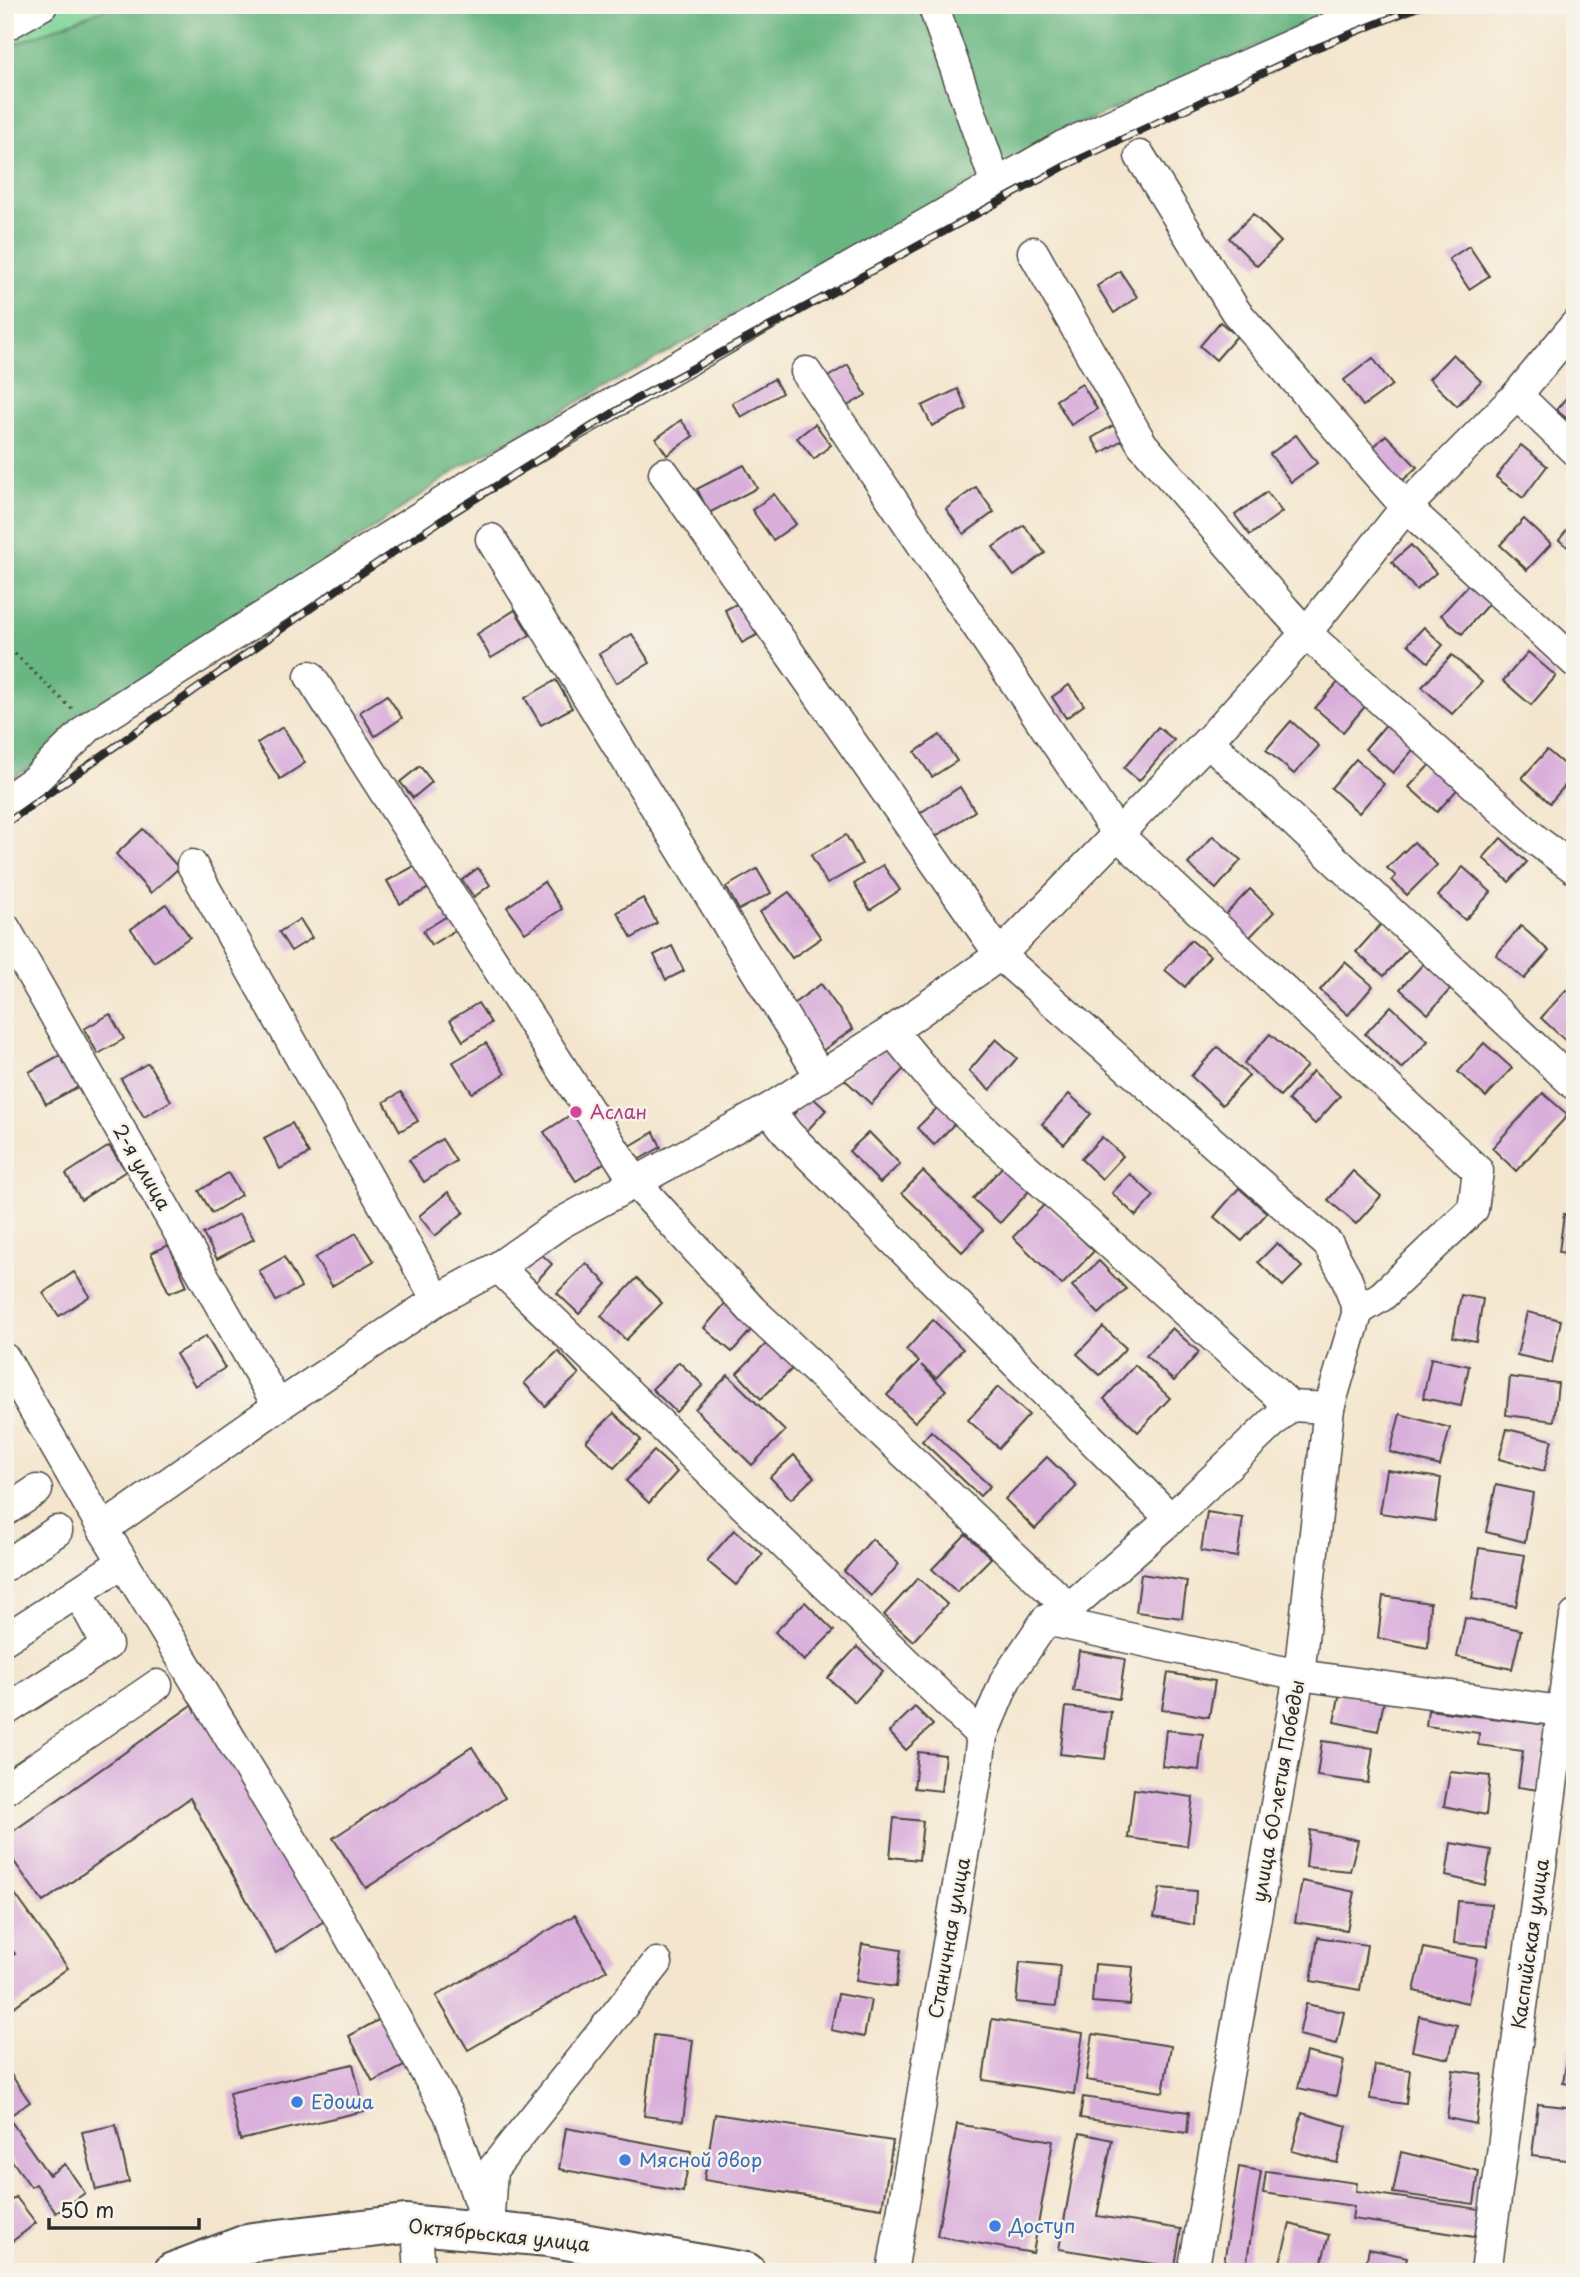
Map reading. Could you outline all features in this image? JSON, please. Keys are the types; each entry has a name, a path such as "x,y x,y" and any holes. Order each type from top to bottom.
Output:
{"main road":[{"name":"Октябрьская улица","path":"173,2272 251,2242 405,2224 549,2236 746,2272"},
{"name":"Октябрьская улица","path":"219,2272 320,2248 419,2258 450,2242 640,2272"}],"street":[{"path":"5,26 41,5"},
{"path":"933,5 996,184"},
{"path":"5,801 35,780 90,726 480,479 1063,145 1381,5"},
{"path":"1140,156 1236,312 1406,507 1575,662"},
{"path":"1033,252 1142,444 1306,633 1537,841 1575,869"},
{"path":"103,1530 278,1406 437,1300 498,1267 561,1223 769,1109 892,1031 1000,955 1118,835 1153,795 1209,741 1306,633 1406,507 1517,395 1575,325"},
{"path":"664,474 1000,955 1328,1244 1346,1277 1358,1311 1382,1296 1473,1209 1478,1171 1118,835 806,372"},
{"path":"1517,395 1575,451"},
{"path":"491,539 821,1077"},
{"path":"310,676 635,1182 752,1310 1058,1614 1299,1675 1568,1712"},
{"path":"1209,741 1575,1085"},
{"path":"192,865 437,1300"},
{"name":"2-я улица","path":"5,928 278,1406"},
{"path":"892,1031 944,1094 1290,1406 1329,1408"},
{"path":"769,1109 788,1134 1171,1519"},
{"path":"498,1267 982,1736"},
{"name":"улица 60-летия Победы","path":"1193,2272 1299,1675 1329,1408 1358,1311"},
{"path":"5,1359 103,1530 337,1914 449,2113 489,2231"},
{"name":"Станичная улица","path":"892,2272 982,1736 1006,1679 1058,1614 1171,1519 1290,1406"},
{"path":"5,1511 37,1490"},
{"path":"5,1566 57,1531"},
{"path":"5,1640 123,1562"},
{"path":"5,1711 107,1645 78,1592"},
{"name":"Каспийская улица","path":"1486,2272 1568,1712 1575,1616"},
{"path":"5,1789 157,1685"},
{"path":"489,2231 492,2170 657,1963"}],"path":[{"path":"5,644 90,726"}],"green space":[{"path":"5,5 138,5 5,62"},
{"path":"114,5 1350,5 1054,136 460,468 5,784 5,48"}],"building":[{"path":"1253,214 1281,242 1257,266 1229,238"},
{"path":"1469,246 1489,276 1469,289 1449,259"},
{"path":"1120,271 1137,297 1114,313 1097,286"},
{"path":"1220,322 1237,336 1216,360 1200,346"},
{"path":"1453,354 1481,381 1457,406 1429,379"},
{"path":"1373,358 1392,385 1363,406 1344,380"},
{"path":"848,365 866,395 844,408 826,378"},
{"path":"774,379 782,393 741,417 732,403"},
{"path":"1082,384 1097,409 1071,425 1056,400"},
{"path":"1575,387 1575,425 1556,410"},
{"path":"958,389 967,409 932,426 922,406"},
{"path":"681,420 693,436 667,455 656,439"},
{"path":"815,424 831,445 814,459 797,438"},
{"path":"1114,425 1122,440 1101,453 1092,438"},
{"path":"1296,435 1317,463 1291,482 1270,454"},
{"path":"1386,435 1417,467 1396,487 1365,455"},
{"path":"1521,445 1547,466 1523,498 1496,477"},
{"path":"744,465 757,488 709,513 697,489"},
{"path":"976,487 994,512 964,534 946,509"},
{"path":"1267,492 1282,512 1250,535 1235,515"},
{"path":"774,494 796,524 773,540 752,510"},
{"path":"1524,519 1551,544 1527,570 1500,545"},
{"path":"1575,520 1575,553 1559,540"},
{"path":"1024,525 1045,553 1014,576 993,547"},
{"path":"1411,545 1436,573 1416,590 1392,562"},
{"path":"1468,585 1489,603 1462,634 1441,615"},
{"path":"740,602 757,635 742,643 725,610"},
{"path":"515,610 530,635 491,658 477,634"},
{"path":"1424,627 1443,645 1428,662 1408,644"},
{"path":"632,634 650,663 616,683 599,654"},
{"path":"1528,652 1556,676 1531,705 1503,681"},
{"path":"1452,655 1482,682 1452,714 1422,687"},
{"path":"1341,679 1368,703 1343,732 1315,708"},
{"path":"556,680 572,708 541,725 525,698"},
{"path":"1069,685 1084,705 1066,718 1052,697"},
{"path":"387,695 402,718 375,736 360,712"},
{"path":"1390,720 1418,744 1393,773 1365,749"},
{"path":"1291,721 1319,746 1294,774 1266,750"},
{"path":"283,727 305,763 280,779 257,743"},
{"path":"1158,727 1174,740 1139,781 1124,768"},
{"path":"940,735 957,761 932,777 915,752"},
{"path":"1547,750 1575,774 1550,803 1522,778"},
{"path":"1356,759 1384,784 1359,813 1331,788"},
{"path":"1435,759 1463,783 1437,812 1409,787"},
{"path":"420,766 432,782 413,798 400,782"},
{"path":"960,787 975,811 935,837 920,813"},
{"path":"143,829 179,868 151,893 116,854"},
{"path":"846,835 862,864 827,884 811,855"},
{"path":"1213,836 1241,860 1216,889 1188,864"},
{"path":"1501,838 1527,862 1509,882 1483,858"},
{"path":"1414,842 1437,865 1407,895 1392,880 1396,876 1387,868"},
{"path":"418,864 431,887 400,904 387,881"},
{"path":"883,865 900,890 870,910 854,884"},
{"path":"1463,867 1491,892 1465,920 1438,896"},
{"path":"478,868 490,885 474,897 462,880"},
{"path":"757,869 771,893 739,910 726,887"},
{"path":"544,882 562,909 525,933 507,907"},
{"path":"1250,889 1274,912 1246,941 1222,918"},
{"path":"789,892 821,938 792,958 760,912"},
{"path":"643,898 657,923 632,938 617,912"},
{"path":"166,904 190,937 154,962 131,929"},
{"path":"449,915 457,929 431,945 423,931"},
{"path":"300,919 312,938 291,951 279,932"},
{"path":"1382,923 1409,948 1384,976 1356,952"},
{"path":"1521,926 1549,951 1524,979 1496,955"},
{"path":"1191,940 1210,956 1185,987 1165,970"},
{"path":"672,946 684,971 666,980 654,955"},
{"path":"1426,961 1454,985 1428,1014 1400,989"},
{"path":"1345,962 1373,986 1348,1015 1320,990"},
{"path":"821,984 853,1029 822,1051 790,1006"},
{"path":"1566,990 1575,998 1575,1036 1568,1043 1541,1018"},
{"path":"478,1003 491,1023 463,1041 450,1020"},
{"path":"1391,1006 1428,1041 1402,1069 1365,1034"},
{"path":"110,1014 124,1039 98,1054 84,1029"},
{"path":"1270,1034 1307,1066 1280,1096 1244,1063"},
{"path":"885,1035 912,1060 871,1104 844,1079"},
{"path":"996,1039 1017,1058 990,1090 969,1071"},
{"path":"486,1043 505,1074 472,1093 453,1062"},
{"path":"1484,1043 1512,1068 1486,1097 1458,1072"},
{"path":"1218,1047 1249,1076 1222,1105 1191,1076"},
{"path":"60,1055 78,1087 46,1104 29,1072"},
{"path":"148,1063 171,1101 144,1117 121,1079"},
{"path":"1313,1071 1340,1096 1315,1124 1288,1100"},
{"path":"401,1092 418,1121 400,1131 384,1102"},
{"path":"1543,1093 1568,1115 1516,1171 1492,1148"},
{"path":"1069,1094 1091,1114 1064,1144 1042,1124"},
{"path":"811,1096 826,1110 806,1132 791,1117"},
{"path":"943,1102 960,1118 934,1145 917,1128"},
{"path":"575,1112 607,1161 576,1181 544,1132"},
{"path":"292,1123 309,1154 280,1169 264,1138"},
{"path":"654,1132 661,1147 638,1160 630,1146"},
{"path":"869,1132 900,1164 880,1183 849,1151"},
{"path":"1102,1137 1123,1156 1102,1179 1081,1159"},
{"path":"442,1139 456,1161 424,1182 409,1160"},
{"path":"109,1146 126,1171 81,1200 66,1174"},
{"path":"1003,1166 1030,1190 1000,1223 973,1199"},
{"path":"923,1171 983,1230 962,1252 902,1193"},
{"path":"1353,1171 1381,1196 1356,1224 1328,1200"},
{"path":"228,1173 241,1195 212,1213 199,1191"},
{"path":"1130,1174 1154,1196 1136,1216 1112,1193"},
{"path":"1239,1188 1267,1213 1242,1241 1214,1217"},
{"path":"448,1192 464,1212 435,1236 419,1216"},
{"path":"1045,1204 1094,1251 1062,1285 1013,1237"},
{"path":"239,1214 254,1239 217,1259 203,1234"},
{"path":"1564,1214 1575,1216 1575,1254 1559,1252"},
{"path":"356,1233 374,1261 332,1286 315,1258"},
{"path":"1277,1243 1302,1267 1283,1286 1258,1262"},
{"path":"169,1245 187,1286 169,1293 151,1253"},
{"path":"538,1251 552,1264 536,1282 522,1269"},
{"path":"284,1257 301,1287 276,1301 259,1271"},
{"path":"1099,1261 1126,1289 1099,1314 1072,1286"},
{"path":"586,1263 607,1284 579,1314 557,1293"},
{"path":"74,1272 90,1296 59,1316 43,1293"},
{"path":"637,1278 662,1303 626,1340 601,1316"},
{"path":"1461,1295 1483,1299 1476,1341 1453,1337"},
{"path":"729,1299 757,1323 732,1352 704,1328"},
{"path":"1527,1312 1561,1320 1552,1363 1517,1355"},
{"path":"933,1320 963,1349 936,1378 921,1365 946,1390 915,1422 887,1395 919,1362 906,1350"},
{"path":"1103,1327 1126,1348 1100,1375 1077,1354"},
{"path":"1172,1328 1199,1352 1174,1381 1146,1356"},
{"path":"206,1336 225,1368 195,1386 176,1354"},
{"path":"769,1341 794,1367 761,1399 737,1373"},
{"path":"558,1351 579,1374 545,1406 524,1383"},
{"path":"1431,1358 1469,1366 1461,1406 1423,1398"},
{"path":"679,1362 703,1385 676,1412 652,1389"},
{"path":"1135,1365 1170,1398 1138,1432 1104,1399"},
{"path":"728,1375 785,1431 752,1465 695,1409"},
{"path":"1510,1377 1558,1383 1554,1421 1506,1415"},
{"path":"998,1387 1029,1415 999,1448 968,1420"},
{"path":"614,1413 641,1440 614,1468 586,1441"},
{"path":"1400,1414 1450,1428 1440,1466 1390,1452"},
{"path":"1507,1429 1552,1440 1544,1471 1499,1459"},
{"path":"931,1431 990,1486 980,1496 922,1441"},
{"path":"654,1451 677,1472 649,1503 626,1481"},
{"path":"794,1455 814,1477 791,1499 770,1477"},
{"path":"1047,1457 1077,1486 1035,1529 1005,1499"},
{"path":"1387,1470 1441,1478 1435,1521 1380,1513"},
{"path":"1496,1485 1533,1493 1525,1542 1486,1532"},
{"path":"1207,1512 1243,1518 1237,1557 1201,1551"},
{"path":"734,1530 763,1554 736,1585 707,1561"},
{"path":"966,1534 991,1558 957,1592 932,1569"},
{"path":"872,1539 899,1564 871,1596 844,1571"},
{"path":"1479,1548 1525,1555 1516,1606 1472,1599"},
{"path":"1141,1574 1187,1581 1182,1618 1136,1612"},
{"path":"918,1578 947,1604 913,1641 884,1615"},
{"path":"1383,1596 1430,1603 1428,1648 1378,1638"},
{"path":"805,1602 834,1631 804,1661 775,1632"},
{"path":"1465,1618 1521,1630 1512,1669 1457,1657"},
{"path":"857,1647 883,1671 855,1702 828,1678"},
{"path":"1079,1651 1125,1659 1119,1699 1073,1691"},
{"path":"1168,1673 1215,1681 1209,1717 1162,1709"},
{"path":"1340,1692 1384,1701 1378,1731 1334,1722"},
{"path":"195,1703 327,1919 276,1953 190,1798 43,1902 5,1849 5,1837"},
{"path":"915,1707 933,1725 906,1750 889,1732"},
{"path":"1066,1707 1111,1712 1105,1759 1060,1754"},
{"path":"1428,1710 1547,1725 1539,1790 1518,1787 1523,1751 1478,1745 1479,1733 1426,1726"},
{"path":"1166,1730 1203,1734 1199,1770 1162,1766"},
{"path":"1322,1741 1373,1748 1368,1783 1317,1776"},
{"path":"472,1747 505,1798 366,1888 333,1838"},
{"path":"918,1752 945,1755 941,1791 914,1788"},
{"path":"1450,1772 1490,1776 1486,1815 1444,1806"},
{"path":"1134,1789 1193,1797 1187,1846 1128,1838"},
{"path":"894,1818 923,1821 919,1860 890,1857"},
{"path":"1310,1830 1358,1840 1350,1871 1306,1867"},
{"path":"1451,1843 1491,1850 1485,1885 1446,1876"},
{"path":"5,1880 68,1968 8,2011 5,2007 5,1960 15,1954 5,1940"},
{"path":"1302,1881 1355,1892 1347,1930 1295,1922"},
{"path":"1160,1888 1196,1891 1194,1925 1154,1917"},
{"path":"1458,1901 1491,1904 1488,1946 1454,1943"},
{"path":"575,1915 607,1970 468,2050 436,1996"},
{"path":"1318,1937 1367,1945 1360,1990 1311,1981"},
{"path":"862,1944 901,1950 896,1987 856,1981"},
{"path":"1424,1948 1477,1959 1468,2003 1414,1991"},
{"path":"1020,1962 1060,1966 1056,2006 1016,2002"},
{"path":"1095,1964 1133,1967 1130,2005 1092,2002"},
{"path":"838,1994 871,2000 864,2037 831,2030"},
{"path":"1306,2004 1344,2012 1337,2044 1299,2035"},
{"path":"1419,2016 1457,2025 1449,2059 1412,2051"},
{"path":"380,2019 404,2066 373,2082 349,2036"},
{"path":"992,2019 1083,2033 1074,2094 983,2080"},
{"path":"1093,2034 1171,2046 1163,2092 1086,2080"},
{"path":"654,2035 693,2040 683,2121 644,2116"},
{"path":"1569,2048 1575,2049 1575,2084 1563,2082"},
{"path":"1306,2052 1344,2061 1336,2096 1298,2088"},
{"name":"Едоша","path":"353,2064 364,2111 240,2140 229,2093"},
{"path":"1375,2065 1410,2070 1406,2104 1370,2099"},
{"path":"5,2066 30,2102 8,2117 49,2175 65,2164 85,2193 56,2213 36,2184 31,2187 5,2151"},
{"path":"1453,2070 1482,2074 1476,2124 1447,2118"},
{"path":"1083,2097 1189,2112 1187,2133 1080,2118"},
{"path":"1538,2104 1575,2108 1575,2161 1532,2156"},
{"path":"1302,2113 1347,2126 1337,2163 1292,2151"},
{"path":"715,2114 893,2141 882,2208 704,2180"},
{"path":"957,2124 1053,2141 1033,2253 937,2236"},
{"path":"116,2125 129,2182 96,2190 82,2132"},
{"name":"Мясной двор","path":"566,2128 691,2151 683,2192 559,2169"},
{"path":"1080,2133 1112,2140 1097,2216 1181,2229 1175,2267 1059,2249"},
{"path":"1401,2152 1479,2171 1474,2204 1393,2193"},
{"path":"1239,2167 1261,2171 1246,2267 1224,2263"},
{"path":"1266,2171 1357,2183 1356,2191 1479,2209 1475,2237 1352,2219 1354,2206 1263,2193"},
{"path":"16,2197 36,2223 5,2247 5,2205"},
{"path":"1290,2224 1329,2235 1319,2272 1280,2262"},
{"path":"1369,2249 1407,2257 1404,2272 1364,2272"}],"railway":[{"path":"5,824 341,587 454,512 634,400 1065,166 1311,50 1423,5"}],"place":[{"name":"Аслан","path":"576,1112"},
{"name":"Едоша","path":"297,2102"},
{"name":"Мясной двор","path":"625,2160"},
{"name":"Доступ","path":"995,2226"}]}
